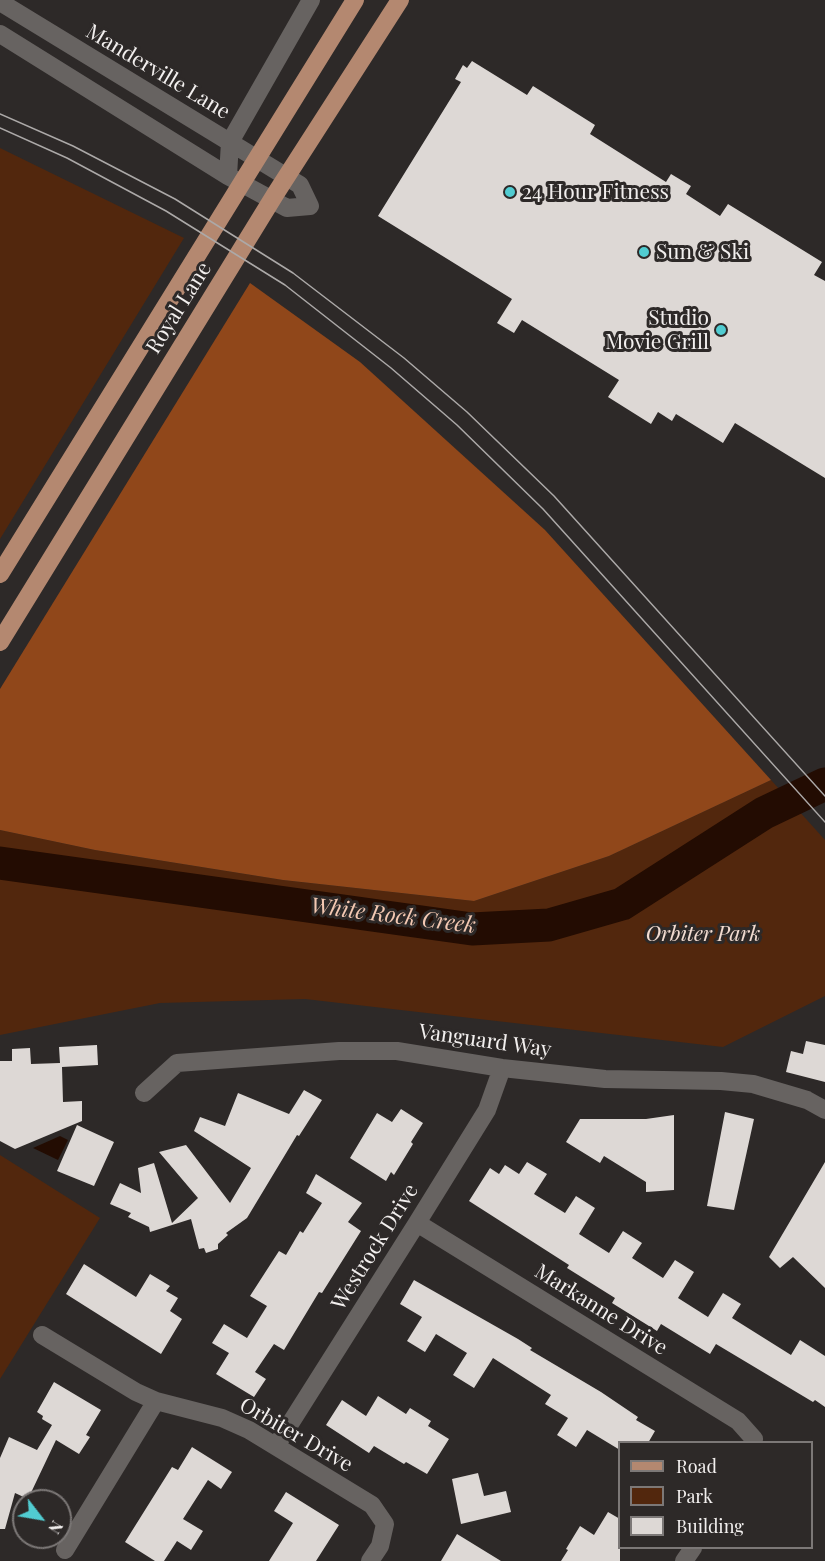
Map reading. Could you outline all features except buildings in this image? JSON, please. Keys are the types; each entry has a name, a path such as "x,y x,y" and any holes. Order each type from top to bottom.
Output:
{"main road":[{"name":"Royal Lane","path":"0,574 355,0"},
{"name":"Royal Lane","path":"0,642 347,80 400,0"}],"street":[{"name":"Manderville Lane","path":"228,176 230,142 310,0"},
{"name":"Manderville Lane","path":"0,2 300,185 310,206 287,208 228,176 0,34"},
{"name":"Vanguard Way","path":"144,1093 177,1063 339,1051 397,1051 502,1068 605,1079 721,1081 753,1084 807,1100 825,1110"},
{"name":"Westrock Drive","path":"276,1446 487,1110 502,1068"},
{"name":"Markanne Drive","path":"417,1223 738,1421 754,1438 753,1441"},
{"name":"Orbiter Drive","path":"42,1335 136,1392 156,1401 222,1418 276,1446 372,1505 385,1524 380,1546 370,1561"},
{"path":"65,1550 156,1401"}],"green space":[{"path":"0,148 184,238 0,539"},
{"name":"Orbiter Park","path":"771,780 825,840 825,996 723,1047 305,999 160,1003 0,1035 0,830 95,850 283,880 474,901 609,856"},
{"path":"0,1155 100,1218 0,1379"}],"shaded area":[{"path":"250,283 360,362 545,530 771,780 609,856 474,901 283,880 95,850 0,830 0,689"},
{"path":"60,1136 68,1140 58,1160 33,1148"}],"waterway":[{"name":"White Rock Creek","path":"0,863 472,929 549,925 622,904 764,813 825,784"}],"tram line":[{"path":"0,114 73,146 175,199 293,273 404,358 467,412 554,496 825,796"},
{"path":"0,128 67,158 166,211 285,285 391,368 457,425 543,509 825,822"}],"place":[{"name":"24 Hour Fitness","path":"510,192"},
{"name":"Sun & Ski","path":"644,252"},
{"name":"Studio Movie Grill","path":"721,330"}]}
